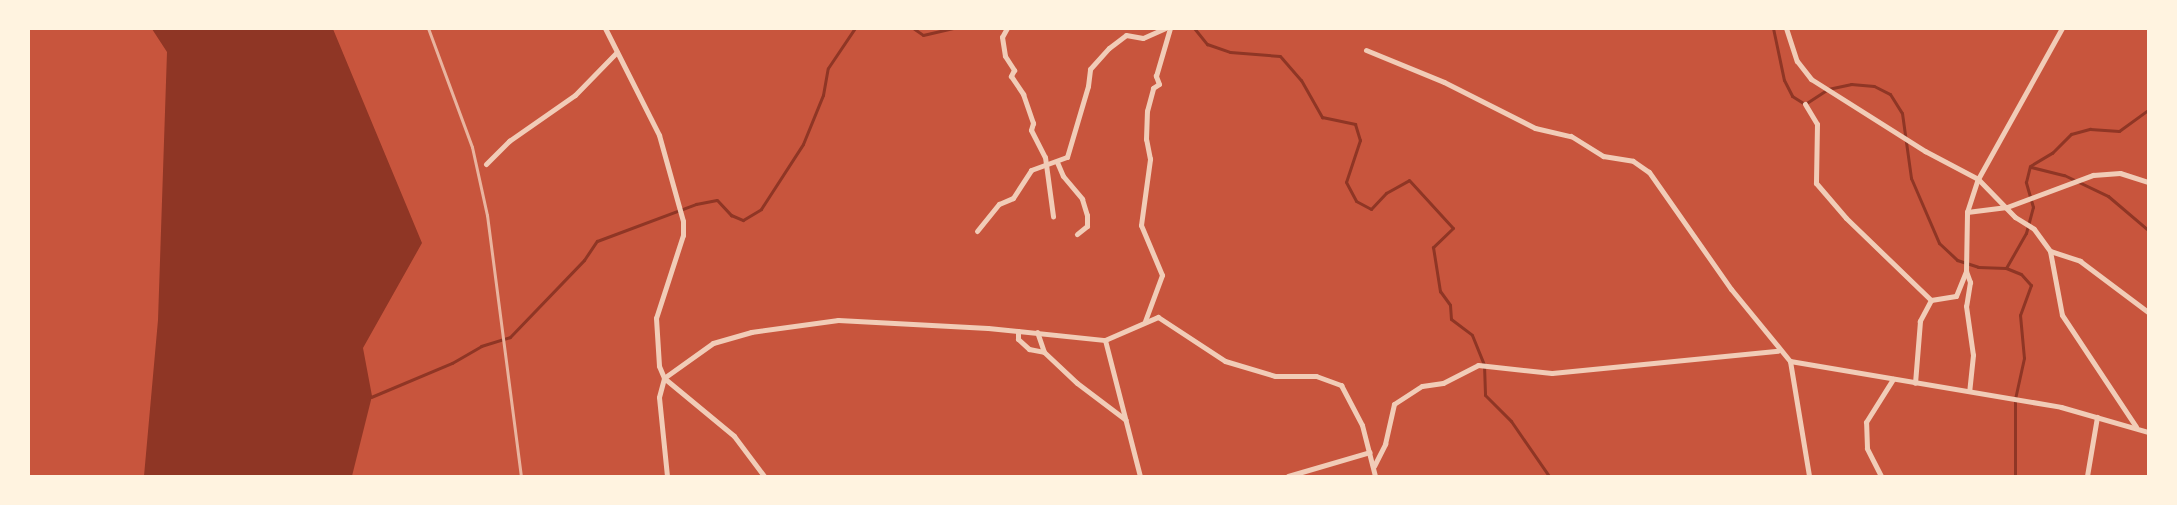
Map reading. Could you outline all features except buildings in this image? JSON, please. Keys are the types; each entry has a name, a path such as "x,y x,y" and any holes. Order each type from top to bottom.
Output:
{"street":[{"path":"605,28 659,135 683,221 683,235 656,318 659,366 664,378 734,436 764,477"},
{"path":"1007,28 1002,38 1005,56 1014,70 1011,76 1023,94 1033,123 1031,130 1047,164 1053,216"},
{"path":"977,231 999,204 1013,198 1031,170 1067,157 1090,69 1126,35 1143,38 1165,28"},
{"path":"1145,321 1162,275 1141,225 1150,159 1147,111 1153,88 1159,84 1156,76 1170,28"},
{"path":"1786,28 1797,61 1811,79 1925,151 1978,179 2015,217 2034,229 2050,251 2062,315 2136,428"},
{"path":"1956,297 1966,271 1967,212 1978,179 2061,28"},
{"path":"1366,50 1444,82 1535,128 1571,136 1603,156 1634,161 1649,172 1778,351 1790,361 1969,390 2097,417 2148,432"},
{"path":"486,164 509,141 575,95 617,52"},
{"path":"1805,104 1817,124 1816,183 1846,218 1931,300"},
{"path":"1057,162 1063,176 1082,199 1087,216 1087,226 1077,234"},
{"path":"1967,212 2007,207 2093,175 2120,173 2148,182"},
{"path":"2050,251 2079,261 2148,312"},
{"path":"1966,271 1970,282 1966,306 1973,355 1969,390"},
{"path":"1931,300 1956,297 1966,306"},
{"path":"1915,383 1920,321 1931,300"},
{"path":"667,477 659,397 664,378 713,343 794,325 884,320 924,327 1037,332 1105,340 1158,317 1225,362 1275,376 1316,376 1337,383 1362,425 1375,477"},
{"path":"1018,331 1018,339 1029,349 1044,352"},
{"path":"1037,332 1044,352 1077,383 1126,420"},
{"path":"1105,340 1140,477"},
{"path":"1374,466 1385,444 1394,405 1422,386 1443,383 1478,365 1552,373 1778,351"},
{"path":"1790,361 1809,477"},
{"path":"1881,477 1867,448 1866,422 1893,379"},
{"path":"2087,477 2097,417"},
{"path":"1288,477 1370,452"}],"shaded area":[{"path":"152,29 333,29 422,243 363,348 372,396 352,476 144,476 158,320 167,52"}],"waterway":[{"path":"371,397 452,363 481,346 510,337 584,260 597,241 696,204 717,200 731,215 743,220 761,209 803,144 823,95 828,68 855,28"},
{"path":"913,28 923,35 954,28"},
{"path":"1194,28 1207,44 1230,52 1280,56 1301,80 1322,117 1355,124 1360,140 1346,182 1356,201 1371,209 1386,193 1409,180 1453,228 1433,247 1440,291 1450,305 1451,319 1472,335 1484,365 1485,395 1511,421 1549,476"},
{"path":"1773,28 1784,80 1792,96 1805,104 1828,89 1851,84 1874,86 1890,94 1902,113 1911,178 1939,243 1957,260 1978,267 2006,268 2021,274 2031,285 2020,315 2024,358 2015,399 2015,476"},
{"path":"2006,268 2026,233 2033,207 2026,182 2030,166 2052,153 2071,134 2090,129 2119,131 2148,110"},
{"path":"2031,167 2064,175 2108,196 2148,230"}],"railway":[{"path":"428,28 472,147 487,215 521,476"}]}
